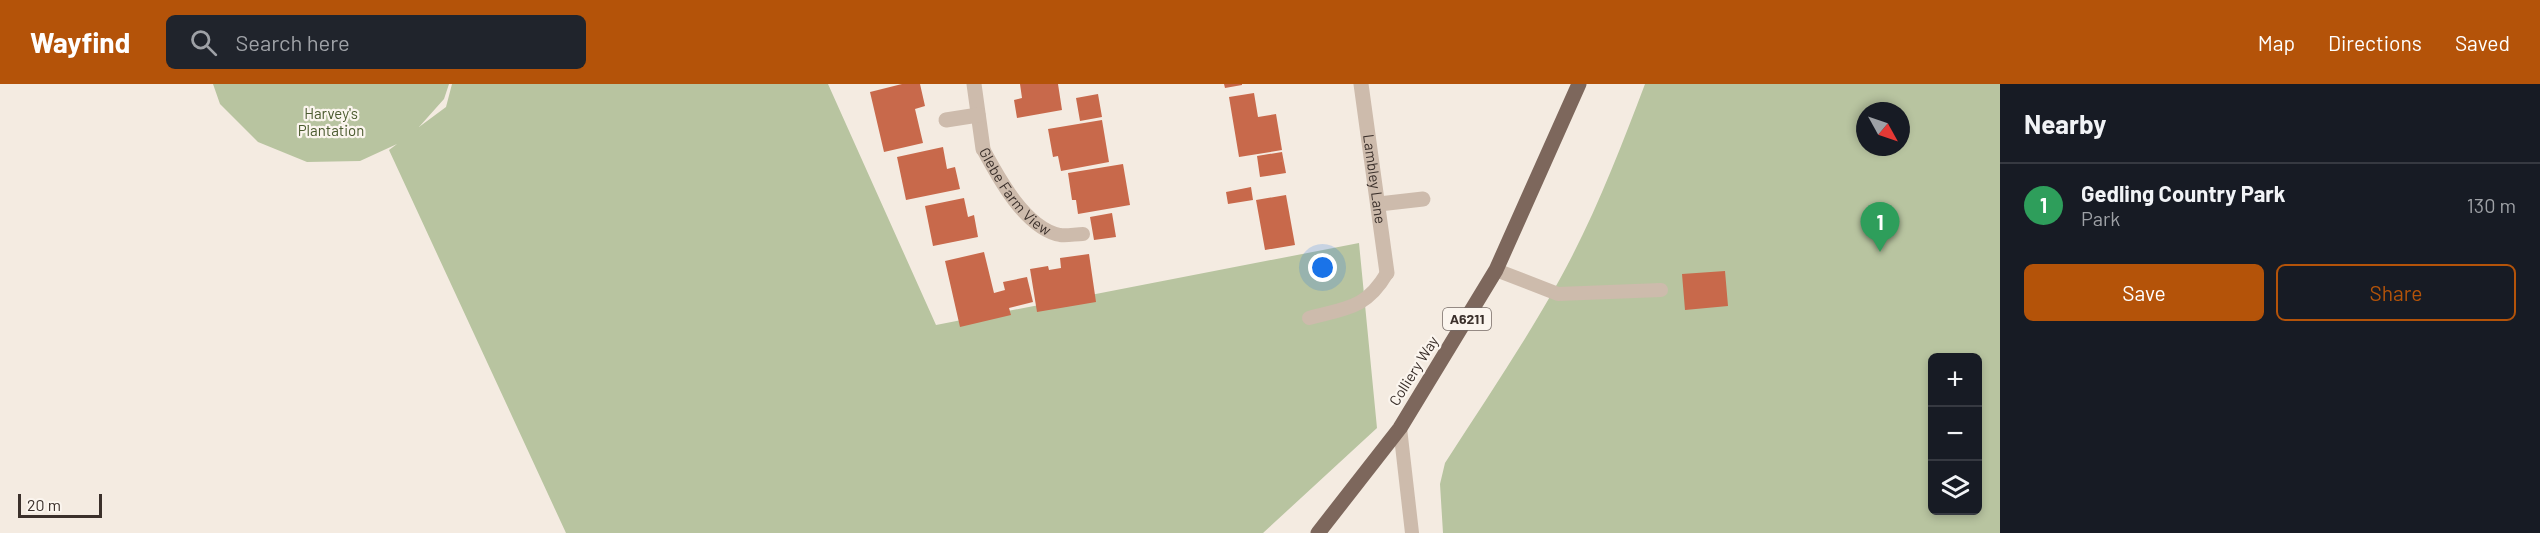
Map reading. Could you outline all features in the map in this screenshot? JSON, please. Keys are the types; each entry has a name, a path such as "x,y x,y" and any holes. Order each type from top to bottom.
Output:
{"main road":[{"name":"Colliery Way","path":"1318,533 1400,428 1496,270 1579,84"}],"street":[{"name":"Glebe Farm View","path":"974,84 983,149"},
{"name":"Lambley Lane","path":"1361,84 1388,273"},
{"path":"946,120 978,115"},
{"path":"1378,204 1423,199"}],"lane":[{"name":"Glebe Farm View","path":"983,149 999,179 1033,222 1059,235 1083,234"},
{"path":"1496,270 1558,294 1660,290"},
{"path":"1309,318 1360,304 1377,291 1388,273"},
{"path":"1400,428 1412,533"}],"green space":[{"name":"Harvey's Plantation","path":"213,84 449,84 444,99 419,127 446,107 452,84 828,84 936,325 1359,243 1377,428 1263,533 566,533 389,150 397,144 360,161 307,162 258,142 220,104"},
{"path":"1645,84 2000,84 2000,533 1443,533 1440,484 1445,463 1548,301 1596,206"}],"building":[{"path":"902,84 920,84 925,106 915,109 923,143 884,152 870,92"},
{"path":"1020,84 1058,84 1062,110 1017,118 1014,100 1022,98"},
{"path":"1224,84 1242,84 1242,85 1225,88"},
{"path":"1254,93 1258,117 1276,114 1282,150 1239,157 1229,97"},
{"path":"1098,94 1102,117 1080,121 1076,98"},
{"path":"1102,120 1109,162 1061,171 1058,156 1053,157 1048,129"},
{"path":"943,147 947,169 955,167 960,189 906,200 897,157"},
{"path":"1282,152 1286,173 1260,177 1257,156"},
{"path":"1123,164 1130,205 1078,214 1076,200 1072,200 1068,173"},
{"path":"1251,187 1253,200 1228,204 1226,192"},
{"path":"1286,195 1295,245 1265,250 1256,200"},
{"path":"964,198 968,217 974,215 978,237 933,246 925,206"},
{"path":"1112,213 1116,237 1094,240 1090,217"},
{"path":"984,252 994,293 1005,290 1003,282 1027,277 1033,302 1009,308 1011,315 960,327 945,261"},
{"path":"1089,254 1096,302 1037,312 1030,269 1048,266 1049,270 1061,268 1060,258"},
{"path":"1725,271 1728,306 1685,310 1682,274"}],"place":[{"name":"Gedling Country Park","path":"1880,252"}]}
